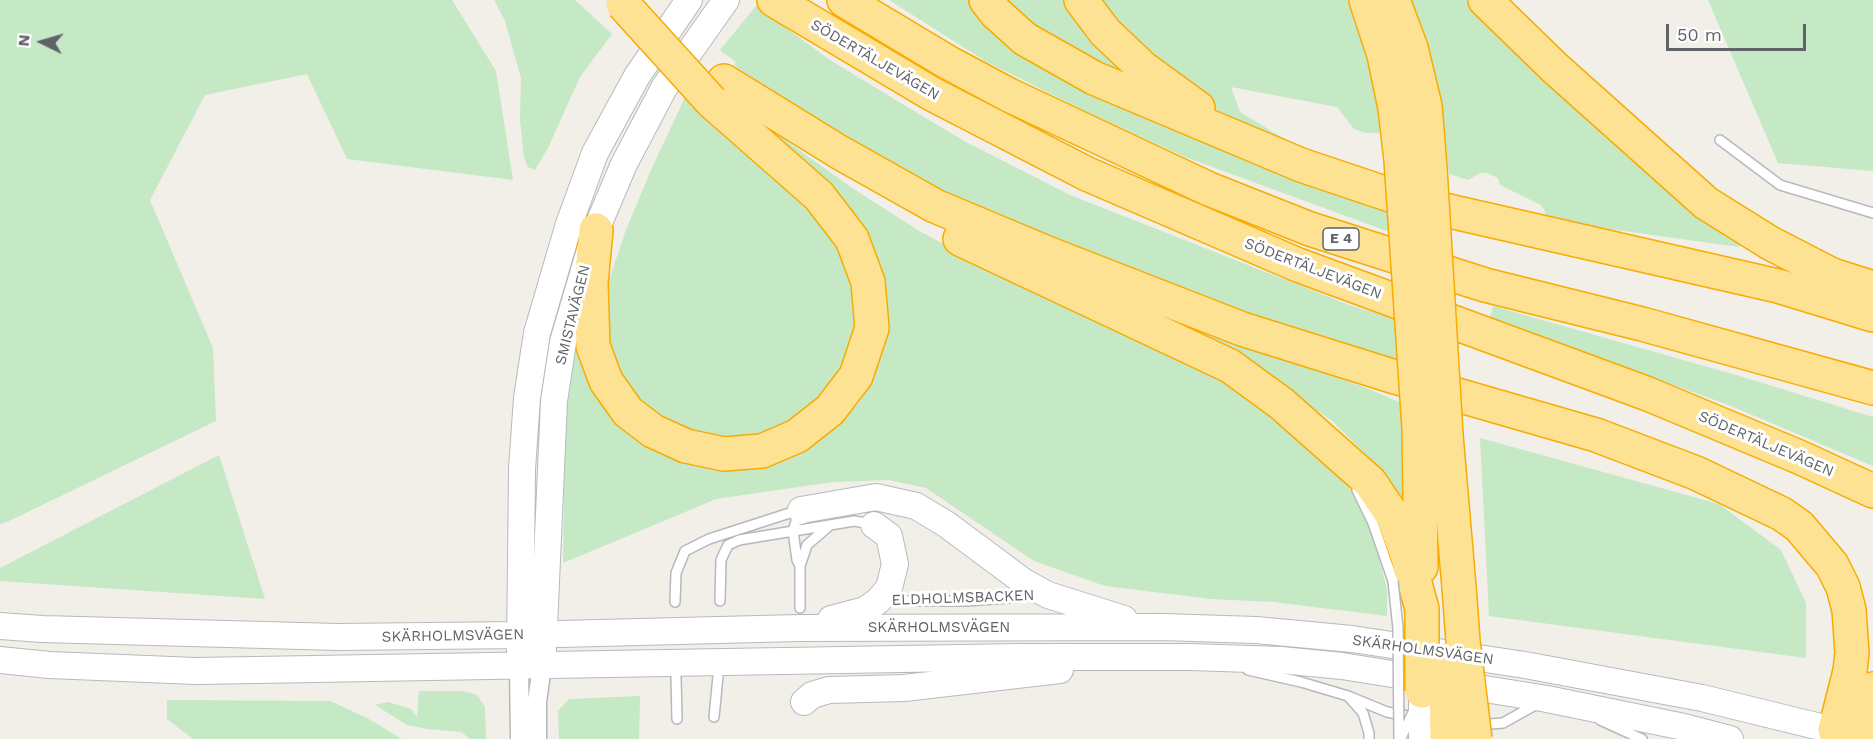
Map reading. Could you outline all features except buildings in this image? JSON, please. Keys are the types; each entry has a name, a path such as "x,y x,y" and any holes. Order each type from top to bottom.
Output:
{"highway":[{"name":"E 4","path":"844,0 949,63 1009,95 1209,189 1310,229 1485,285 1642,324 1873,388"},
{"path":"986,0 996,13 1025,39 1094,78 1301,165 1414,203 1778,286 1873,315"},
{"path":"1081,0 1105,32 1143,68 1241,139"},
{"path":"1366,0 1384,55 1395,108 1416,164"},
{"path":"1393,0 1411,48 1425,106 1416,164 1433,431 1452,586 1463,641 1475,739"},
{"path":"1485,0 1555,68 1706,203 1770,243 1832,275"},
{"path":"596,230 591,283 594,346 606,381 628,412 653,431 686,446 724,454 762,452 797,436 830,410 856,376 872,328 868,282 852,239 819,196 717,91 621,2"},
{"name":"SÖDERTÄLJEVÄGEN","path":"778,3 932,94 1087,174 1147,201 1298,265 1648,394 1799,457 1873,491"},
{"path":"717,91 809,144 930,224 1230,366 1282,404 1370,482 1393,516 1407,554 1422,609"},
{"path":"717,91 839,152 935,206 1052,255 1242,329 1395,377 1596,435 1696,473 1782,513 1799,526 1832,565 1842,587 1849,610 1852,653 1851,737"},
{"path":"1552,233 1661,245 1832,275 1873,288"},
{"path":"1432,722 1422,609 1433,431"},
{"path":"1432,722 1452,586"},
{"path":"1851,737 1873,689"}],"main road":[{"name":"SMISTAVÄGEN","path":"531,666 536,469 527,398 537,333 569,224 596,153 637,75 689,0"},
{"name":"SMISTAVÄGEN","path":"536,469 554,401 563,342 596,230 624,164 664,88 726,0"},
{"path":"797,520 832,514 876,497 916,506 946,524 1024,582 1048,595 1113,616 1162,627"},
{"path":"799,618 865,610 878,601 889,588 895,564 890,537 874,525"},
{"name":"SKÄRHOLMSVÄGEN","path":"0,626 321,637 532,635 799,618 1304,633 1525,665 1701,698 1851,737"},
{"name":"SKÄRHOLMSVÄGEN","path":"0,660 196,671 1121,657 1281,660 1342,666 1546,699 1684,727 1730,739"},
{"path":"804,702 812,695 829,690 904,688 1048,672 1121,657"},
{"path":"1684,727 1710,739"}],"street":[{"path":"520,739 531,666"},
{"path":"531,666 537,702 537,739"}],"lane":[{"path":"1720,140 1780,185 1873,213"},
{"path":"1341,455 1373,523 1393,580 1398,628 1400,739 1432,722"},
{"path":"799,618 800,566 807,545 832,514 874,525"},
{"path":"797,520 797,560 800,566"},
{"path":"720,601 721,560 728,545 797,520"},
{"path":"675,602 676,573 685,551 709,539 797,520"},
{"name":"ELDHOLMSBACKEN","path":"878,601 966,601 1048,595"},
{"path":"1190,657 1301,682 1348,696 1387,712 1462,727 1503,723 1546,699 1587,714 1642,739"},
{"path":"714,717 718,676"},
{"path":"676,677 677,719"},
{"path":"1348,696 1363,713 1369,739"}],"green space":[{"path":"0,0 452,0 496,71 513,180 347,159 307,74 205,95 150,200 213,348 216,421 0,524"},
{"path":"494,0 575,0 612,34 580,77 548,148 535,170 528,167 524,158 520,120 521,78 505,21"},
{"path":"889,0 975,0 1001,30 1393,208 1395,234 1185,157 1083,110 985,61"},
{"path":"1002,0 1073,0 1155,93 1069,56"},
{"path":"1100,0 1349,0 1369,62 1384,126 1378,133 1366,133 1354,129 1337,107 1231,87 1240,112 1298,147 1319,155 1250,129 1214,108 1166,73 1128,37"},
{"path":"1402,0 1470,0 1648,170 1695,209 1736,238 1740,242 1739,247 1451,205 1450,195 1492,204 1494,209 1545,216 1541,205 1500,185 1498,178 1487,173 1480,173 1468,180 1449,174 1444,124 1425,51"},
{"path":"1708,0 1873,0 1873,171 1778,163"},
{"path":"756,6 830,60 904,105 966,142 1070,195 1352,306 1400,320 1403,366 1356,358 1040,242 838,137 734,65 736,62 720,50"},
{"path":"688,91 813,212 841,254 857,298 854,359 815,411 760,434 729,438 705,435 671,424 647,409 616,372 602,315 608,283 626,230"},
{"path":"770,129 852,188 921,232 981,264 1243,386 1341,475 1363,509 1374,536 1387,590 1387,616 1273,602 1211,599 1105,586 1034,561 926,488 889,480 833,482 716,499 563,563 565,411 575,345 634,433 805,448 834,429 859,403 873,380 886,342 888,312 884,289 767,133"},
{"path":"1139,305 1369,389 1406,405 1406,508 1378,466 1331,420 1275,383"},
{"path":"1493,306 1743,377 1873,417 1873,466 1731,406 1490,318"},
{"path":"1480,438 1719,504 1781,550 1806,603 1806,658 1489,616"},
{"path":"219,455 265,599 0,581 0,568"},
{"path":"419,691 463,691 477,695 485,707 486,739 470,739 461,732 407,725 375,705 388,702 411,709 417,717"},
{"path":"640,696 639,739 559,739 558,711 569,699"},
{"path":"167,700 330,701 367,718 402,739 193,739 167,719"}]}
